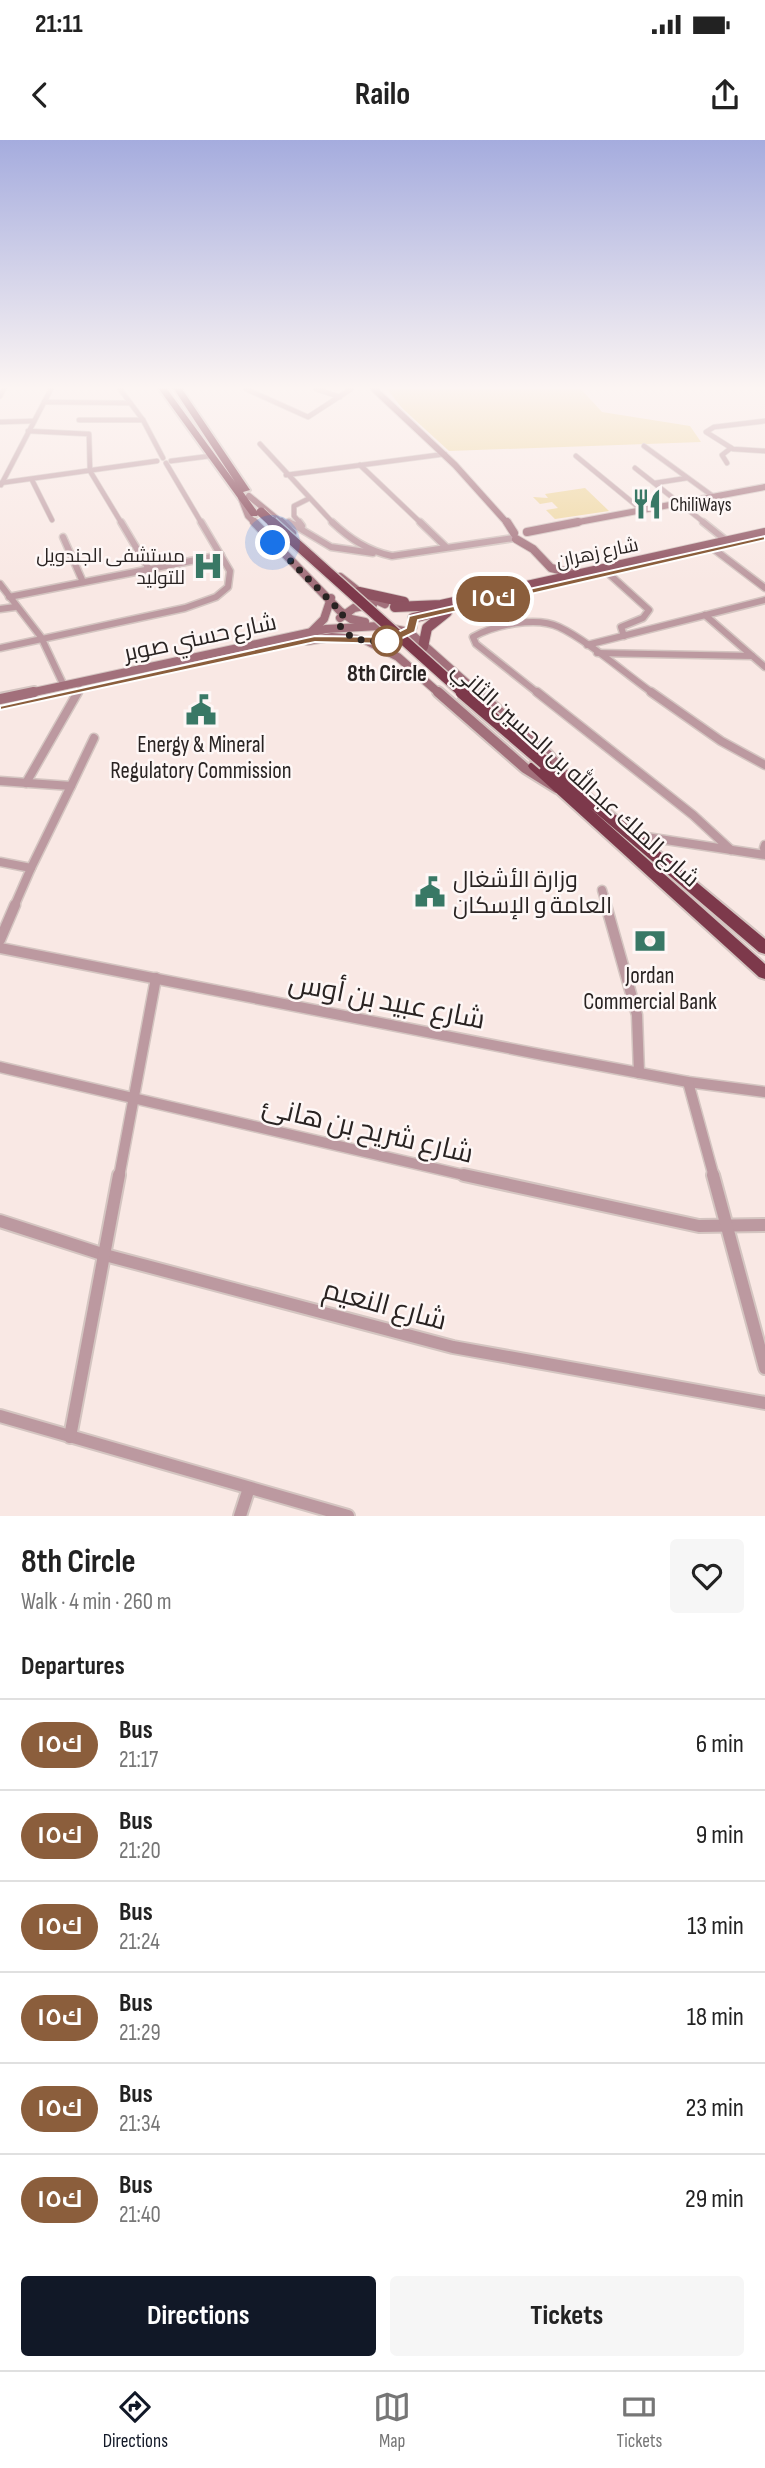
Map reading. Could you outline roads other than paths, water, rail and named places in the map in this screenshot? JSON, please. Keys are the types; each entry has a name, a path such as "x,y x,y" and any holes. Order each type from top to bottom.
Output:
{"highway":[{"name":"شارع الملك عبدالله بن الحسين الثاني","path":"218,453 245,497"},
{"name":"شارع الملك عبدالله بن الحسين الثاني","path":"208,454 258,513 315,572 540,764 765,973"},
{"name":"شارع الملك عبدالله بن الحسين الثاني","path":"568,789 633,835 765,948"}],"main road":[{"path":"445,454 507,522 514,536 533,549 551,568 577,574"},
{"path":"514,536 765,487"},
{"path":"245,497 260,502 359,592 413,618 367,622 343,614 331,598 248,516 245,497"},
{"path":"507,522 528,535 533,549"},
{"name":"شارع زهران","path":"390,606 431,606 765,533"},
{"name":"شارع زهران","path":"413,618 765,538"},
{"path":"550,580 551,568"},
{"path":"331,598 351,600 358,597 359,592"},
{"path":"359,592 416,603 481,596"},
{"path":"331,598 324,619 313,636 402,660"},
{"path":"343,614 363,605 390,606"},
{"path":"424,648 424,634 429,626 457,607"},
{"path":"343,614 340,627 356,639"},
{"path":"409,632 413,618"},
{"name":"شارع حسني صوبر","path":"0,706 313,636 340,627 387,626 409,632"},
{"path":"409,632 548,755 568,789"},
{"path":"367,641 390,640 409,632"},
{"name":"شارع حسني صوبر","path":"0,699 313,636 367,641"},
{"path":"367,641 402,660 531,773 568,789"},
{"path":"402,660 408,649 424,648"}],"street":[{"path":"0,484 16,453"},
{"path":"90,453 90,471 149,569"},
{"path":"0,649 185,608 214,599 230,583 231,573 161,453"},
{"path":"268,453 308,499 344,531 379,554"},
{"path":"654,453 713,497"},
{"path":"725,453 723,455 726,463"},
{"path":"0,484 208,454"},
{"path":"286,475 445,454"},
{"path":"576,456 643,511"},
{"path":"360,465 446,547"},
{"path":"635,468 728,542"},
{"path":"655,484 687,478"},
{"path":"32,480 52,520"},
{"path":"308,499 295,504 294,516 304,528 331,547 394,556 514,536"},
{"path":"279,521 294,516"},
{"path":"279,521 304,528"},
{"path":"62,537 83,582"},
{"path":"715,550 765,588"},
{"path":"9,597 221,555"},
{"path":"609,574 649,610 643,618 621,627 624,636"},
{"path":"0,584 41,639 64,686"},
{"path":"587,645 765,600"},
{"path":"0,609 15,607"},
{"path":"705,615 763,664"},
{"path":"731,850 694,815 476,644 473,637 490,630 544,623 558,626 721,741 765,765"},
{"path":"597,653 752,656"},
{"path":"26,783 80,689"},
{"path":"0,940 31,868 94,738"},
{"path":"0,781 71,786"},
{"path":"633,835 731,850 765,849"},
{"path":"0,862 31,868"},
{"path":"602,890 637,1015 639,1073"},
{"name":"شارع عبيد بن أوس","path":"0,948 639,1073 765,1092"},
{"path":"69,1437 156,978"},
{"name":"شارع شريح بن هانئ","path":"0,1068 567,1199 678,1222 728,1227 765,1225"},
{"path":"688,1082 765,1368"},
{"name":"شارع النعيم","path":"0,1221 105,1255 453,1347 765,1403"},
{"path":"0,1416 348,1516"},
{"path":"240,1516 248,1488"}],"place":[{"name":"ChiliWays","path":"647,504"},
{"name":"مستشفى الجندويل للتوليد","path":"208,566"},
{"name":"8th Circle","path":"387,641"},
{"name":"Energy & Mineral Regulatory Commission","path":"201,710"},
{"name":"وزارة الأشغال العامة و الإسكان","path":"430,892"},
{"name":"Jordan Commercial Bank","path":"650,941"}]}
